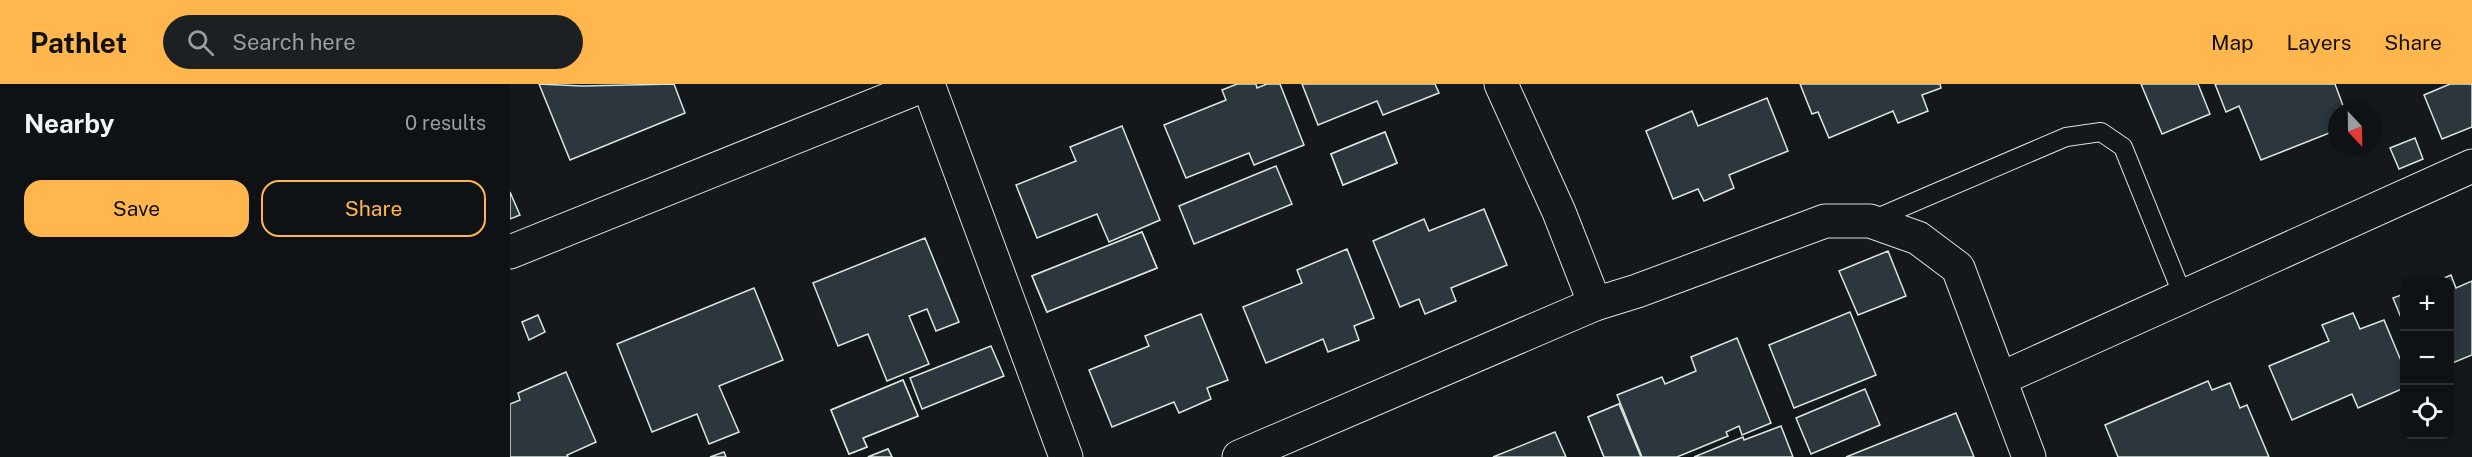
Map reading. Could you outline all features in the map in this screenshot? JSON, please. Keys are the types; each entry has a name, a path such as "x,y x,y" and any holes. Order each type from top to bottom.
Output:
{"street":[{"path":"510,252 928,84 1066,457"},
{"path":"1502,84 1559,212 1595,304"},
{"path":"2000,379 2472,166"},
{"path":"1239,457 1595,304 1637,291 1825,220 1870,221 1918,238 1958,268 2029,457"}],"lane":[{"path":"1870,221 2066,137 2101,132 2123,147 2183,296"}],"building":[{"path":"539,84 582,86 674,84 685,113 570,160"},
{"path":"1237,84 1256,84 1257,88 1267,84 1280,84 1304,145 1254,165 1249,153 1186,178 1164,125 1226,100 1222,90"},
{"path":"1302,84 1435,84 1439,93 1383,115 1377,101 1318,125"},
{"path":"1800,84 1940,84 1941,88 1922,95 1928,111 1898,123 1893,111 1829,138 1818,112 1812,114"},
{"path":"2141,84 2198,84 2210,114 2162,134"},
{"path":"2215,84 2335,84 2342,102 2328,102 2328,134 2261,160 2239,106 2226,112"},
{"path":"2450,84 2472,84 2472,127 2442,139 2424,95"},
{"path":"1767,98 1788,151 1729,175 1734,188 1704,201 1698,189 1673,199 1646,131 1692,111 1698,126"},
{"path":"1122,126 1160,220 1109,242 1097,214 1037,238 1016,185 1076,161 1070,147"},
{"path":"1385,132 1397,163 1343,185 1331,154"},
{"path":"1385,132 1397,163 1343,185 1331,154"},
{"path":"2415,138 2423,159 2399,169 2390,148"},
{"path":"1276,166 1292,204 1194,244 1179,206"},
{"path":"510,192 520,215 510,219"},
{"path":"1484,209 1507,265 1451,288 1456,301 1425,314 1419,299 1400,307 1373,241 1424,219 1429,231"},
{"path":"1142,232 1157,268 1047,312 1032,276"},
{"path":"1142,232 1157,268 1047,312 1032,276"},
{"path":"925,238 959,322 936,331 927,309 909,316 929,364 887,381 868,334 838,346 813,283"},
{"path":"1347,249 1374,318 1354,326 1359,340 1328,352 1323,339 1266,363 1243,307 1302,283 1297,270"},
{"path":"1888,251 1906,296 1858,315 1839,271"},
{"path":"2472,281 2472,355 2454,362 2454,283 2456,288"},
{"path":"754,288 783,360 719,386 739,432 709,444 697,414 652,432 617,344"},
{"path":"2400,295 2400,315 2393,298"},
{"path":"1850,312 1876,375 1794,408 1769,345"},
{"path":"2353,313 2360,329 2384,320 2400,358 2400,390 2358,408 2352,394 2292,420 2269,366 2329,341 2322,325"},
{"path":"1201,314 1228,380 1207,388 1211,399 1179,413 1174,402 1112,427 1089,370 1149,346 1145,336"},
{"path":"538,315 545,332 529,340 522,322"},
{"path":"1737,338 1771,423 1742,435 1739,426 1726,432 1728,436 1677,457 1642,457 1617,395 1662,377 1665,384 1696,371 1691,357"},
{"path":"991,346 1004,376 922,409 910,378"},
{"path":"566,372 596,442 567,455 568,457 510,457 510,404 520,400 518,393"},
{"path":"903,380 918,416 863,438 867,447 849,454 831,410"},
{"path":"903,380 918,416 863,438 867,447 849,454 831,410"},
{"path":"2208,381 2212,390 2230,383 2240,408 2247,405 2269,457 2118,457 2105,425"},
{"path":"1865,389 1880,425 1811,454 1796,418"},
{"path":"1619,404 1641,457 1604,457 1588,417"},
{"path":"1619,404 1641,457 1604,457 1588,417"},
{"path":"1956,413 1974,457 1846,457"},
{"path":"1781,426 1793,457 1694,457 1743,437 1744,440"},
{"path":"1555,432 1566,457 1493,457"},
{"path":"888,449 892,457 868,457"},
{"path":"888,449 892,457 868,457"},
{"path":"724,452 726,457 710,457"}]}
